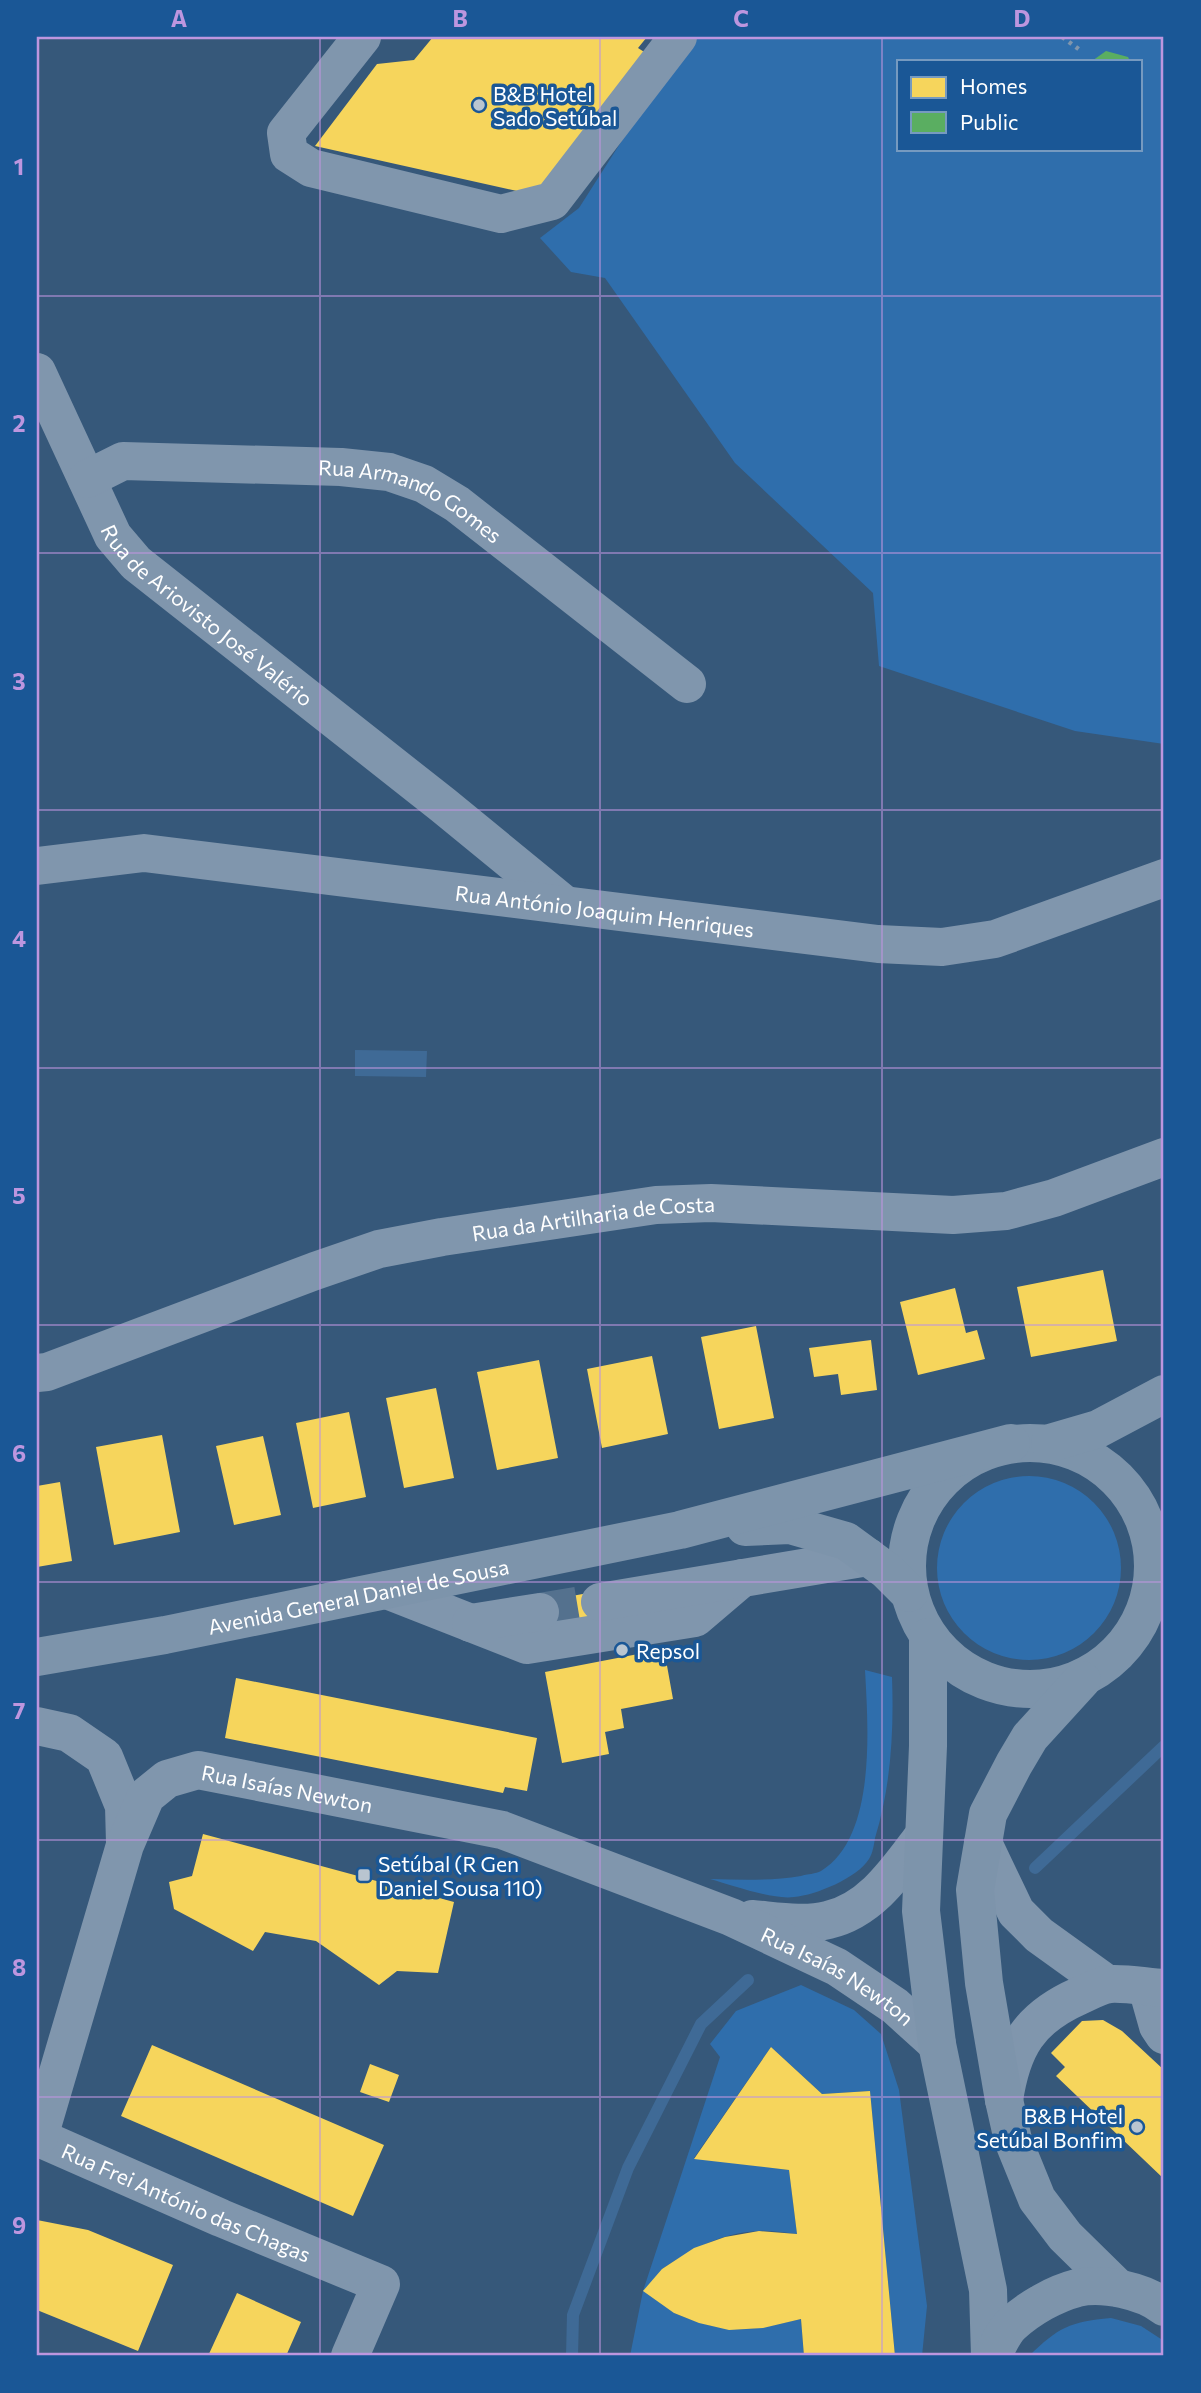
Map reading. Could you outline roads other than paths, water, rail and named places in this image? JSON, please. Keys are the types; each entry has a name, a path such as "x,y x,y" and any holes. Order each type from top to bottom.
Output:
{"main road":[{"path":"680,1530 1011,1443 1050,1443 1098,1429 1164,1394"},
{"path":"991,2356 986,2278 937,2044 921,1911 930,1694 928,1637 909,1593 907,1547 917,1515 941,1479 974,1455 1011,1443"},
{"path":"1050,1443 1087,1455 1118,1478 1135,1499 1151,1535 1154,1576 1144,1617"},
{"path":"680,1530 790,1525 846,1541 887,1571 909,1593"},
{"name":"Avenida General Daniel de Sousa","path":"37,1657 166,1635 680,1530"},
{"path":"1118,2288 1065,2236 1037,2199 1013,2140 1003,2100 984,1983 975,1890 988,1814 1030,1737 1082,1680 1119,1653 1144,1617 1164,1579"},
{"path":"928,1637 963,1671 987,1683 1035,1691 1082,1680"},
{"path":"991,2356 1010,2326 1040,2304 1079,2288 1118,2288 1153,2298 1164,2307"}],"street":[{"path":"362,37 286,133 289,154 311,168 501,214 552,201 678,37"},
{"name":"Rua de Ariovisto José Valério","path":"37,372 113,536 136,563 443,805 565,905"},
{"name":"Rua Armando Gomes","path":"87,479 123,461 341,467 389,472 424,484 457,504 687,684"},
{"name":"Rua António Joaquim Henriques","path":"37,866 144,853 878,944 942,947 995,939 1164,878"},
{"name":"Rua da Artilharia de Costa","path":"37,1373 328,1266 379,1250 442,1237 656,1205 711,1203 953,1215 1006,1211 1054,1198 1164,1157"},
{"path":"600,1602 868,1557"},
{"path":"387,1590 527,1645 695,1618 742,1578"},
{"path":"469,1623 540,1612"},
{"path":"37,1726 69,1733 104,1758 124,1807 125,1845"},
{"name":"Rua Isaías Newton","path":"38,2137 125,1845 146,1796 167,1779 198,1770 502,1830 731,1917 837,1967 895,2006 937,2044"},
{"name":"Rua Isaías Newton","path":"731,1917 799,1923 827,1921 853,1911 883,1888 924,1835"},
{"path":"983,1843 1016,1912 1039,1936 1107,1984"},
{"path":"1003,2100 1008,2070 1022,2039 1042,2017 1060,2005 1107,1984 1156,1987 1158,2026 1164,2035"},
{"name":"Rua Frei António das Chagas","path":"38,2137 149,2187 381,2284 350,2356"}],"waterway":[{"path":"1035,1868 1164,1746"},
{"path":"572,2356 573,2315 628,2168 701,2024 748,1980"}],"tunnel":[{"path":"540,1612 600,1602"}],"place":[{"name":"B&B Hotel Sado Setúbal","path":"479,105"},
{"name":"Repsol","path":"622,1650"},
{"name":"Setúbal (R Gen Daniel Sousa 110)","path":"364,1875"},
{"name":"B&B Hotel Setúbal Bonfim","path":"1137,2127"}]}
